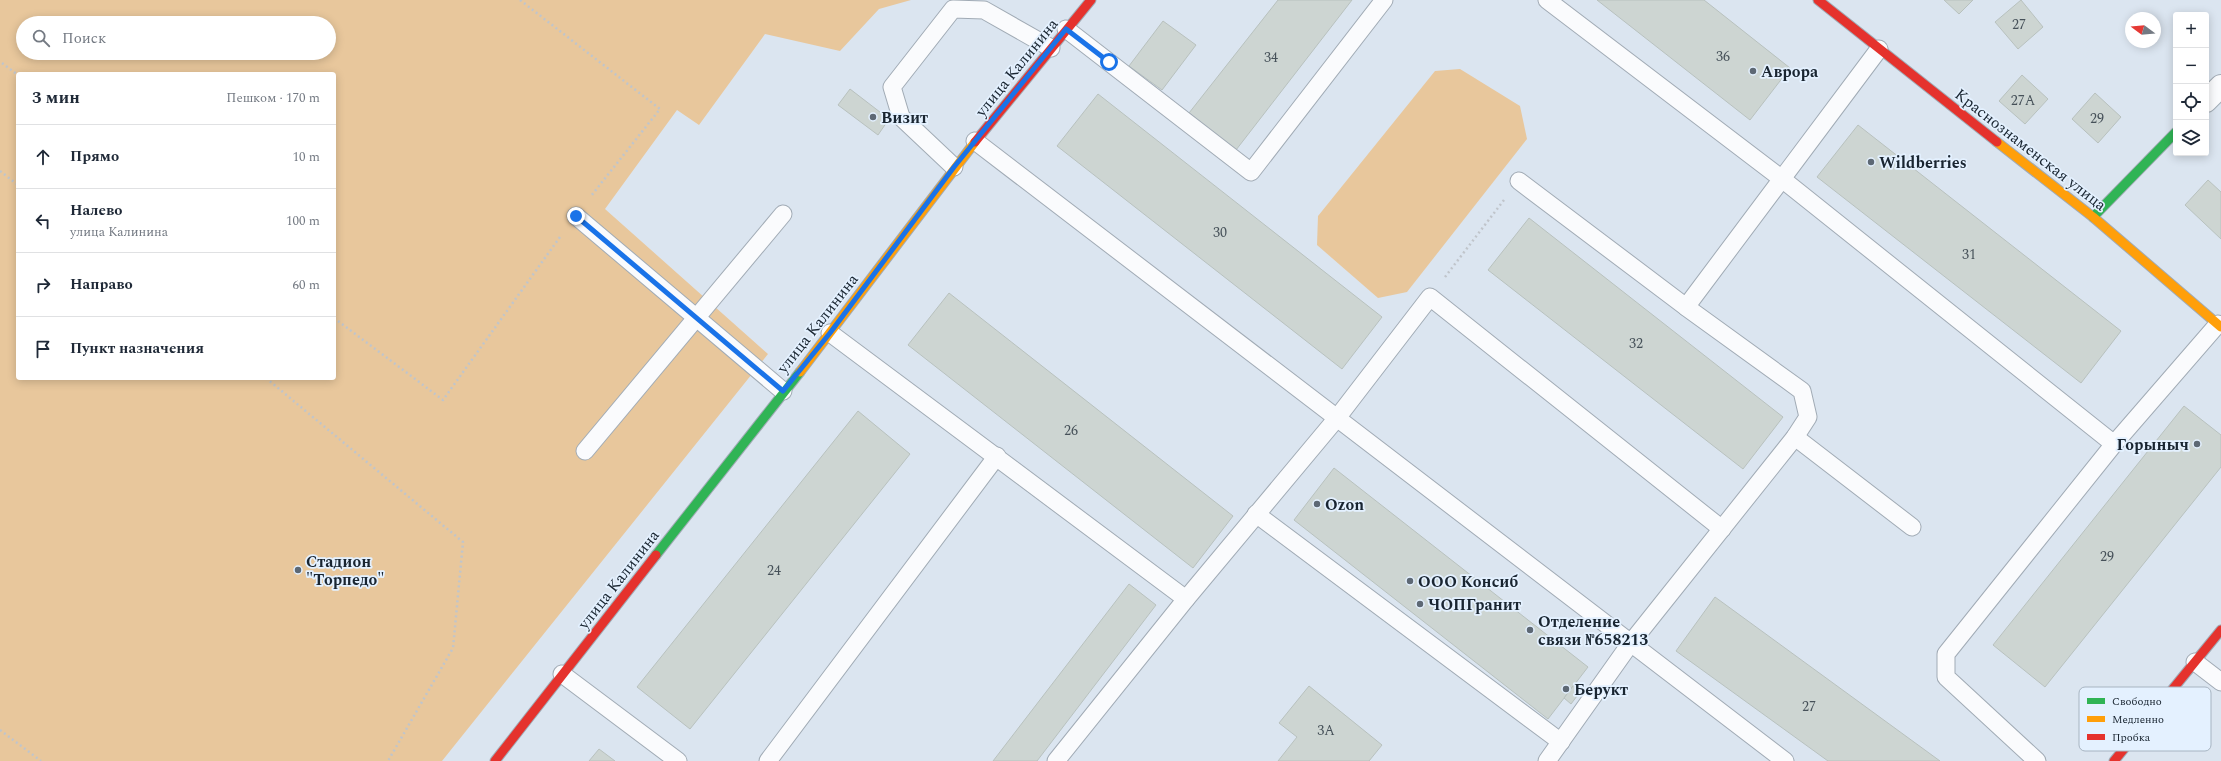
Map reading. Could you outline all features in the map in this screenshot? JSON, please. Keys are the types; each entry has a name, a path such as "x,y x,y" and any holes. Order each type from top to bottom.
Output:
{"street":[{"name":"улица Калинина","path":"494,761 830,333 954,167 1091,0"},
{"name":"Краснознаменская улица","path":"1818,0 2093,217 2220,325"},
{"path":"2209,98 2221,86"},
{"path":"2093,217 2173,135"},
{"path":"2174,687 2221,630"},
{"path":"2114,761 2122,751"}],"lane":[{"path":"1066,29 1251,172 1384,0"},
{"path":"1547,0 1782,179 2114,444"},
{"path":"954,167 900,117 892,87 953,9 984,10 1051,48"},
{"path":"1686,308 1879,49"},
{"path":"975,141 1630,644 1785,761"},
{"path":"1519,181 1686,308 1802,391 1808,417 1796,437 1630,644 1547,761"},
{"path":"585,451 695,317 783,214"},
{"path":"576,216 783,391"},
{"path":"1056,761 1186,599 1337,418 1430,297 1722,529"},
{"path":"2037,761 1946,677 1946,654 2114,444 2220,325"},
{"path":"830,333 997,456 1186,599"},
{"path":"1796,437 1912,527"},
{"path":"768,761 997,456"},
{"path":"1256,514 1561,742"},
{"path":"2194,662 2221,682"},
{"path":"562,674 678,761"}],"path":[{"path":"336,320 443,400 576,216 660,109 520,0"},
{"path":"2,63 16,74"},
{"path":"0,171 16,183"},
{"path":"1430,297 1519,181"},
{"path":"268,380 463,542 453,648 388,761"},
{"path":"0,730 41,761"}],"shaded area":[{"name":"Стадион \"Торпедо\"","path":"0,0 911,0 879,9 840,51 765,34 699,125 677,110 605,209 768,354 442,761 0,761"},
{"path":"1460,69 1520,106 1527,139 1407,292 1378,298 1317,245 1318,216 1435,71"}],"building":[{"path":"1278,0 1352,0 1236,150 1189,113"},
{"path":"1597,0 1704,0 1790,68 1750,120"},
{"path":"1944,0 1973,0 1959,14"},
{"path":"2021,0 2043,27 2018,49 1995,22"},
{"path":"1163,21 1196,45 1162,90 1129,66"},
{"path":"2022,75 2048,99 2025,124 1999,101"},
{"path":"850,89 889,119 878,135 838,105"},
{"path":"2095,93 2121,117 2098,143 2072,119"},
{"path":"1098,94 1382,317 1342,369 1057,146"},
{"path":"1858,125 2121,331 2081,383 1817,177"},
{"path":"2208,180 2221,192 2221,239 2185,205"},
{"path":"1529,218 1783,417 1743,469 1488,270"},
{"path":"949,293 1233,516 1193,568 908,345"},
{"path":"2184,406 2221,435 2221,467 2045,687 1993,645"},
{"path":"858,411 910,454 690,729 637,687"},
{"path":"1334,468 1588,667 1548,719 1294,520"},
{"path":"1129,584 1156,605 1037,761 993,761"},
{"path":"1715,597 1940,761 1828,761 1676,651"},
{"path":"1576,682 1583,688 1571,704 1564,698"},
{"path":"1309,686 1382,745 1369,761 1278,761 1297,737 1279,723"},
{"path":"599,749 615,761 589,761"}],"traffic: fast":[{"path":"2093,217 2173,135"},
{"path":"656,555 800,372"}],"traffic: slow":[{"path":"800,372 975,142"},
{"path":"1997,142 2093,217 2221,327"}],"traffic: jam":[{"path":"975,142 1091,0"},
{"path":"1818,0 1997,142"},
{"path":"495,761 656,555"},
{"path":"2174,687 2221,630"},
{"path":"2114,761 2122,751"}],"place":[{"name":"Аврора","path":"1753,71"},
{"name":"Визит","path":"873,117"},
{"name":"Wildberries","path":"1871,162"},
{"name":"Горыныч","path":"2197,444"},
{"name":"Ozon","path":"1317,504"},
{"name":"Стадион \"Торпедо\"","path":"298,570"},
{"name":"ООО Консиб","path":"1410,581"},
{"name":"ЧОПГранит","path":"1420,604"},
{"name":"Отделение связи №658213","path":"1530,630"},
{"name":"Берукт","path":"1566,689"}],"route":[{"path":"576,216 783,391 830,333 954,167 1066,29 1109,62"}]}
